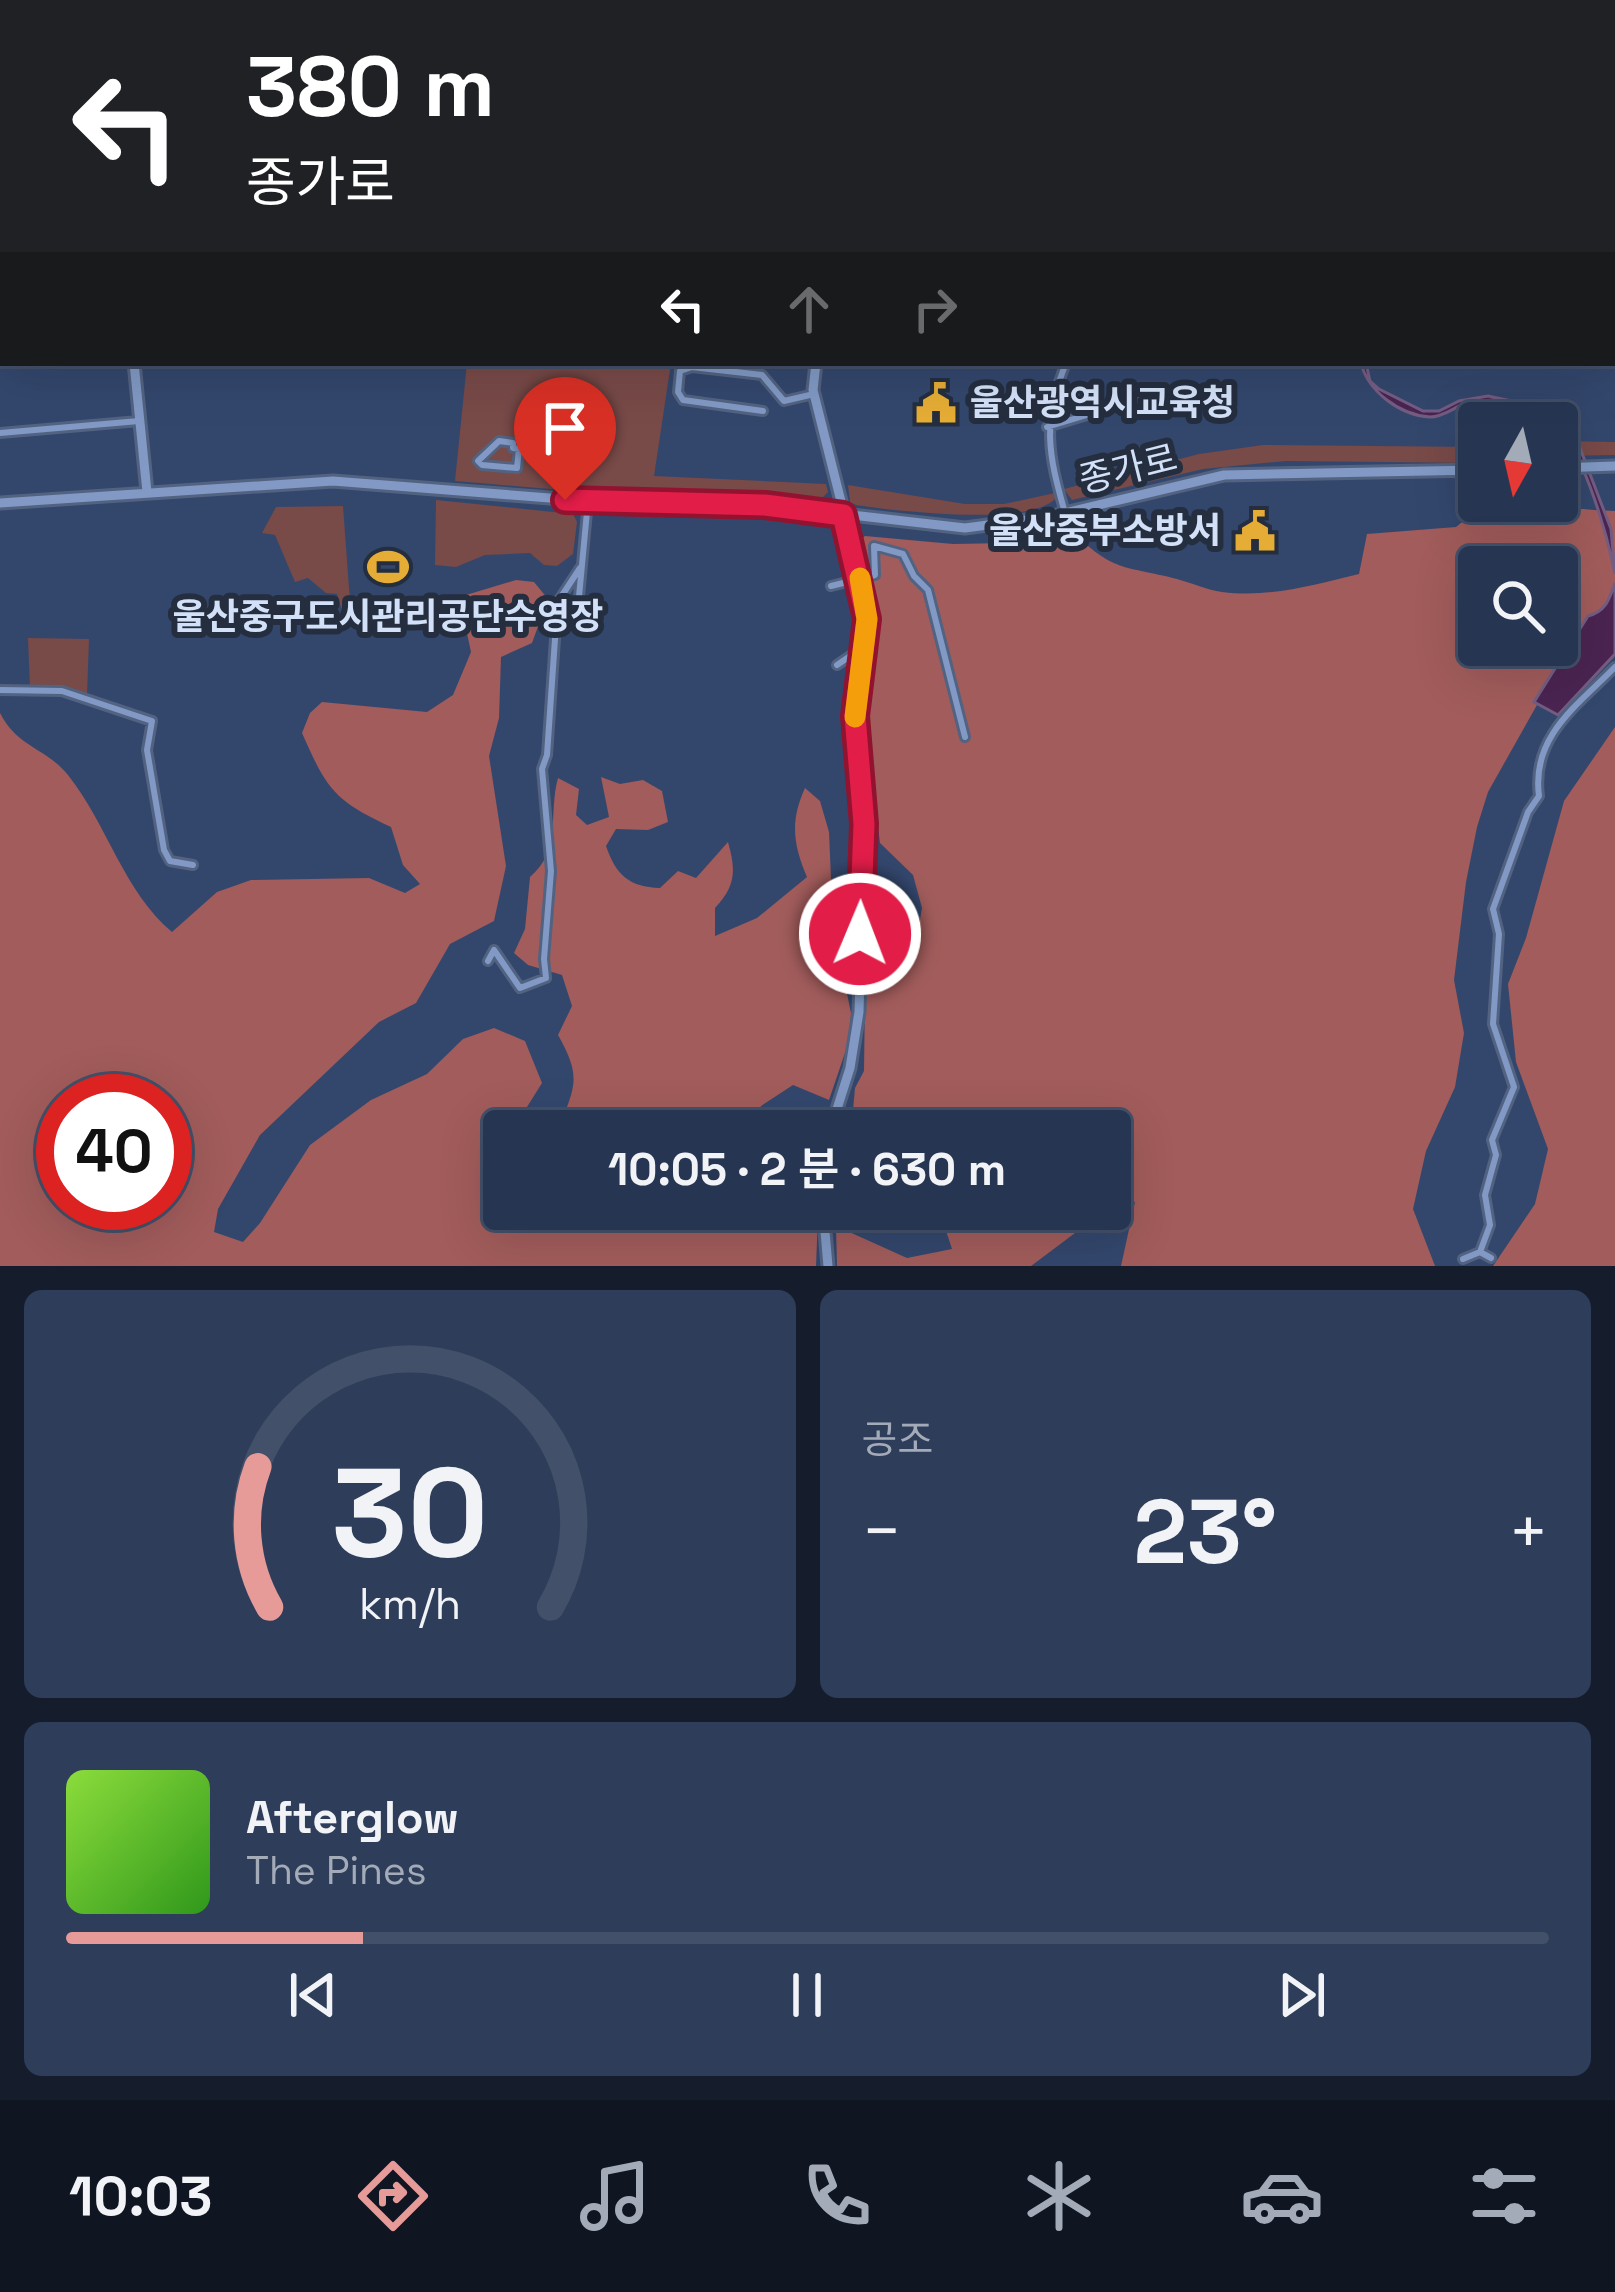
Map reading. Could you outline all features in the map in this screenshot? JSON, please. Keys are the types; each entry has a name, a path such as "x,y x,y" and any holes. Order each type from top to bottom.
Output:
{"main road":[{"path":"134,366 146,492"},
{"path":"815,366 814,394 867,619 855,716 864,824 859,1012 850,1068 837,1110"},
{"path":"1578,468 1609,466"},
{"name":"종가로","path":"0,503 333,481 588,501 765,505 965,527 1023,522 1224,475 1458,470"},
{"path":"824,1230 827,1266"}],"street":[{"path":"1065,366 1047,427 1050,461 1065,513"},
{"path":"763,411 683,400 678,392 680,371 692,367 762,375 784,401 814,394"},
{"path":"1047,427 1160,392"},
{"path":"0,433 139,421"},
{"path":"495,442 513,443 519,449 518,468 482,465 478,461 495,442"},
{"path":"577,618 588,501"},
{"path":"831,586 875,575 872,551 878,546 903,554 928,590 965,737"},
{"path":"488,961 494,950 520,988 546,977 551,843 542,769 559,600 580,568"},
{"path":"837,665 865,646"},
{"path":"1480,1252 1490,1225 1485,1195 1496,1155 1492,1141 1514,1087 1493,1024 1499,934 1493,909 1528,812 1539,796 1535,770 1558,720 1615,667"},
{"path":"0,691 62,691 152,721 147,750 164,850 170,861 193,865"},
{"path":"1462,1258 1480,1252 1490,1258"}],"shaded area":[{"path":"467,366 671,366 654,476 826,484 828,492 820,500 652,495 455,481"},
{"path":"1362,366 1367,366 1370,381 1379,389 1423,411 1439,411 1459,401 1488,396 1516,402 1458,402 1458,407 1435,417 1418,415 1396,406 1370,383"},
{"path":"1578,441 1615,442 1615,455 1578,456"},
{"path":"1578,443 1611,529 1615,574 1599,512"},
{"path":"1263,445 1458,447 1458,463 1286,461 1203,469 1072,500 1064,489 1199,454"},
{"path":"848,485 965,504 1004,504 1055,493 1056,498 1020,512 930,513 856,505 850,502"},
{"path":"436,500 573,514 577,522 573,554 557,566 544,565 530,553 485,555 456,567 435,565"},
{"path":"343,506 351,615 345,620 337,594 326,593 308,578 295,582 275,535 262,533 276,507"},
{"path":"1578,507 1615,511 1615,610 1587,616 1578,632 1578,546 1458,546 1458,666 1559,666 1488,792 1477,827 1454,980 1464,1033 1455,1087 1426,1151 1413,1209 1435,1266 1121,1266 1135,1202 1131,1201 1131,1110 853,1110 855,1088 864,1071 865,995 887,968 915,947 922,908 913,875 880,843 864,714 876,635 860,540 865,536 953,544 1008,543 1071,530 1098,554 1120,565 1216,591 1257,593 1359,574 1367,534 1456,527 1462,522 1578,522"},
{"path":"516,580 534,582 548,599 532,643 501,657 499,718 489,756 506,866 494,921 450,944 416,1003 379,1022 260,1135 218,1209 214,1232 243,1242 310,1145 371,1100 427,1074 463,1039 494,1028 525,1041 542,1083 525,1110 483,1110 483,1230 817,1230 816,1266 0,1266 0,713 15,734 68,775 128,878 172,932 217,892 251,880 369,878 405,893 420,884 403,865 391,827 335,792 302,733 310,713 322,702 427,712 453,695 471,652 464,619 466,595"},
{"path":"1615,583 1615,654 1558,715 1534,702 1557,666 1578,666 1578,632 1588,616 1606,604"},
{"path":"28,638 89,639 87,696 65,688 30,688"},
{"path":"1615,727 1615,1266 1493,1266 1535,1204 1548,1149 1516,1062 1508,984 1526,938 1564,801"},
{"path":"601,777 620,784 643,780 662,791 668,822 648,830 616,829 606,846 619,872 640,885 660,888 678,871 696,878 728,842 732,877 715,908 715,936 757,918 807,877 795,822 805,788 820,801 829,832 833,926 851,1013 849,1041 829,1100 793,1085 759,1110 566,1110 573,1073 558,1035 572,1006 562,975 528,965 514,953 525,929 530,877 550,843 558,778 579,789 576,815 587,825 609,817"},
{"path":"836,1230 907,1258 952,1249 946,1230 1079,1230 1031,1266 837,1266"}],"slow traffic":[{"path":"855,717 867,619 860,578"}],"place":[{"name":"울산광역시교육청","path":"936,403"},
{"name":"울산중부소방서","path":"1255,531"},
{"name":"울산중구도시관리공단수영장","path":"388,567"}],"route":[{"path":"565,500 765,505 843,515 867,619 855,716 864,824 860,934"}]}
